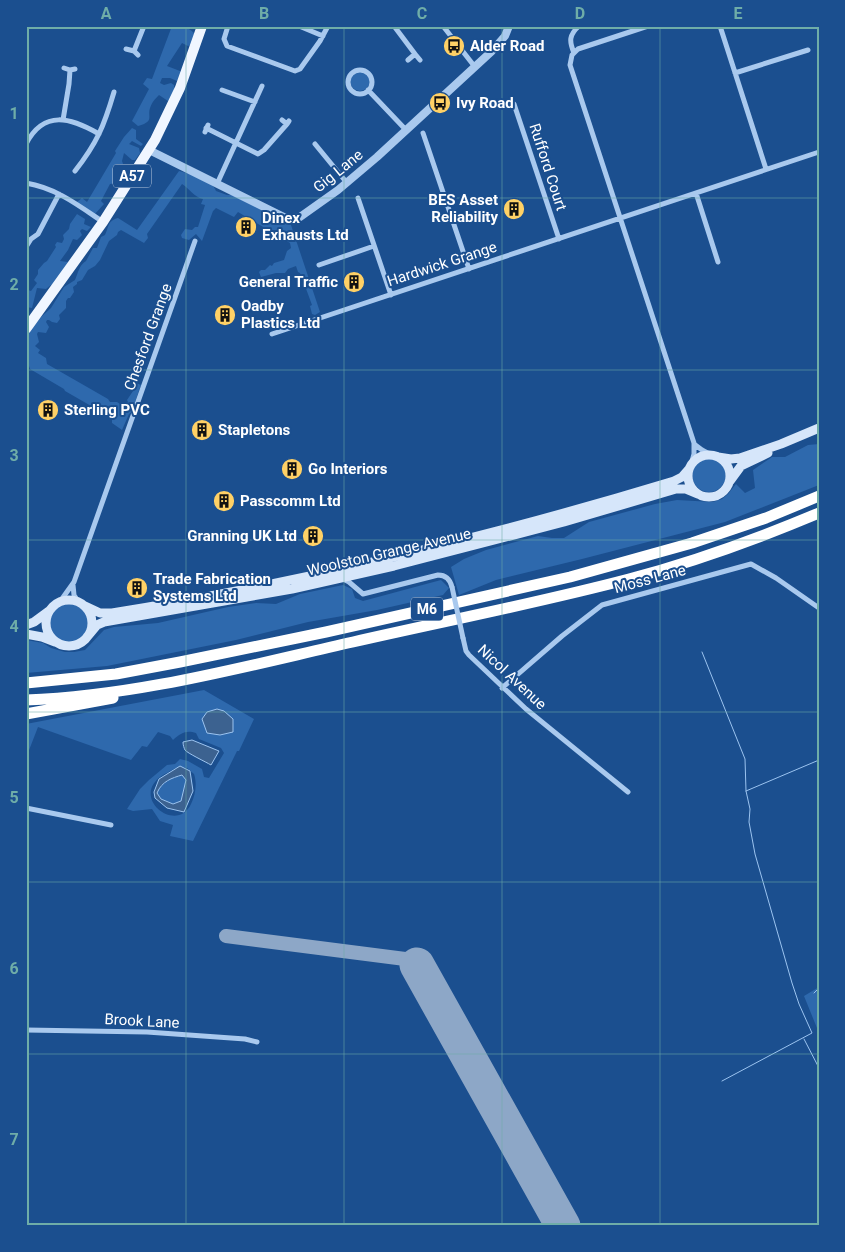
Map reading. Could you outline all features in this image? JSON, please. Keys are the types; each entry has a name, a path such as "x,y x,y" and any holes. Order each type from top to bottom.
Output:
{"highway":[{"name":"M6","path":"26,683 116,674 180,662 326,632 570,577 692,543 766,518 819,496"},
{"name":"M6","path":"26,700 116,692 185,679 630,579 766,535 819,513"},
{"name":"M6","path":"26,714 147,691 185,679"}],"main road":[{"name":"A57","path":"26,329 103,222 149,150 180,88 202,26"},
{"path":"781,444 766,454 740,466 722,492 713,497 698,494 694,491 688,480 690,467 701,457 740,458 819,428"},
{"path":"714,456 726,464 729,470 728,484"},
{"name":"Woolston Grange Avenue","path":"81,604 94,611 112,613 237,592 346,569 501,532 587,508 674,481 682,477 690,467"},
{"name":"Woolston Grange Avenue","path":"87,637 97,625 104,622 266,594 364,573 495,541 671,490 686,489 698,494"},
{"path":"26,625 39,619 57,605 69,601 81,604 88,610 92,624 87,637 74,646 26,634"},
{"path":"57,605 50,612 46,625 48,632 58,643"}],"street":[{"path":"126,49 136,53 144,26"},
{"path":"228,26 224,39 227,46 292,71 300,69 324,36 328,26"},
{"path":"299,26 324,36"},
{"path":"394,26 420,60"},
{"path":"443,26 474,67"},
{"name":"Gig Lane","path":"149,150 291,219 307,212 346,183 406,130 500,43 509,26"},
{"path":"574,53 570,44 570,37 579,26"},
{"path":"648,26 581,48 574,53 570,63 572,76 694,443 694,454 690,467"},
{"path":"720,26 766,169"},
{"path":"735,73 808,50"},
{"path":"408,60 415,54"},
{"path":"63,120 72,69 64,68"},
{"path":"360,70 367,72 372,79 368,90 362,93 351,90 348,79 352,72 360,70"},
{"path":"218,184 262,86"},
{"path":"222,90 255,102"},
{"path":"368,90 406,130"},
{"path":"75,171 88,155 105,123 113,95 119,100"},
{"name":"Rufford Court","path":"514,104 559,239"},
{"path":"26,144 32,134 44,124 63,120 80,123 99,134"},
{"path":"206,128 253,152 260,153 288,122 282,120"},
{"path":"423,133 469,269"},
{"path":"315,144 346,183"},
{"name":"Hardwick Grange","path":"272,334 819,152"},
{"path":"26,183 45,187 59,194 103,222"},
{"path":"696,193 718,262"},
{"path":"26,247 29,237 38,234 59,194"},
{"path":"358,198 391,295"},
{"name":"Chesford Grange","path":"57,605 74,582 195,242"},
{"path":"319,265 374,246"},
{"path":"329,262 332,269"},
{"path":"694,443 698,448 714,456"},
{"name":"Moss Lane","path":"502,688 562,636 602,605 751,564 776,578 819,608"},
{"path":"355,587 364,573"},
{"name":"Nicol Avenue","path":"340,578 366,594 438,575 447,578 452,587 463,638 469,655 526,709 628,792"},
{"path":"74,582 74,595 81,604"},
{"path":"26,808 111,825"},
{"name":"Brook Lane","path":"26,1030 147,1032 245,1039 257,1042"}],"shaded area":[{"path":"172,26 186,28 196,36 193,44 188,46 182,43 167,66 180,71 182,74 177,81 170,78 162,78 160,83 164,85 171,83 174,85 171,99 168,101 159,95 151,106 147,122 138,126 132,121 149,89 143,84 147,78 152,79"},
{"path":"360,71 367,74 370,81 367,88 360,91 353,88 350,81 353,74"},
{"path":"132,128 136,130 136,139 143,144 141,146 132,141 129,144 139,148 140,153 135,160 132,160 124,153 122,161 124,167 119,177 122,181 120,184 110,184 101,201 104,204 94,215 77,202 82,198 87,202 116,153 115,151"},
{"path":"179,171 200,178 210,183 216,191 232,195 287,221 291,225 320,312 315,315 312,314 310,306 312,305 305,286 302,286 300,282 305,281 296,266 288,269 285,273 261,277 259,272 261,270 265,270 270,265 272,266 274,263 284,260 287,251 291,248 290,243 238,212 234,217 216,208 213,211 202,241 196,234 189,240 182,238 181,235 185,229 192,230 198,227 205,205 201,204 203,199 197,197 182,184 147,234 148,238 144,243 121,230 118,232 109,241 100,260 73,287 74,292 66,301 66,308 59,315 60,319 57,323 47,320 46,322 49,327 46,333 38,332 37,334 39,342 35,346 40,350 38,353 46,358 47,364 108,399 110,402 117,402 123,406 123,403 128,402 127,400 136,383 141,385 133,411 129,414 122,430 112,423 112,418 30,369 26,365 26,335 51,308 64,287 75,280 80,267 86,261 93,248 97,248 101,237 105,235 110,223 118,218 137,230"},
{"path":"77,214 85,219 84,224 91,227 87,231 82,229 80,231 82,235 77,240 73,239 60,261 68,262 53,286 51,285 46,289 37,288 32,308 26,307 26,292 28,290 31,291 37,283 34,280 38,270 47,261 57,242 62,243 63,235 69,229"},
{"path":"819,444 819,485 725,522 496,580 459,595 451,567 464,559 486,550 538,536 564,538 589,522 655,504 677,500 713,502 722,499 736,484 745,493 755,488 753,470 772,457 785,457 808,445"},
{"path":"709,458 716,459 721,463 725,468 725,482 721,487 716,491 709,492 702,491 697,487 693,482 692,475 693,468 697,463 702,459"},
{"path":"441,580 449,588 443,595 377,610 308,622 236,640 107,666 26,673 26,640 43,643 51,648 65,652 74,652 85,650 104,630 114,627 158,623 228,607 256,603 276,604 300,594 343,585 352,589 355,598 363,601"},
{"path":"69,604 76,605 82,610 87,616 87,630 82,636 76,641 69,642 62,641 56,636 51,630 50,623 51,616 56,610 62,605"},
{"path":"204,690 254,719 193,841 170,836 173,825 160,821 152,809 133,811 127,809 140,789 149,780 167,765 175,764 180,759 202,769 204,777 209,778 224,753 221,748 199,739 196,733 184,733 173,740 170,736 158,732 147,747 142,746 131,760 38,727 26,758 26,724","holes":["180,767 187,768 195,777 196,789 193,800 184,813 176,816 167,814 153,802 151,793 154,784 163,775 174,769"]},
{"path":"217,709 224,711 233,719 233,732 220,735 207,733 202,719 207,712"},
{"path":"192,740 219,751 211,765 185,750 183,742"},
{"path":"180,766 190,771 193,791 184,812 167,808 155,798 154,792 159,779","holes":["182,775 186,780 181,801 173,804 161,799 157,793 164,783 171,779"]},
{"path":"183,775 186,780 181,801 173,804 161,799 157,793 162,786 171,779"},
{"path":"819,987 819,1033 804,996"}],"waterway":[{"path":"702,652 745,759 746,791 750,809 749,822 755,854 792,983 812,1033 722,1081"},
{"path":"746,791 819,760"},
{"path":"814,993 819,988"},
{"path":"804,1039 819,1068"}],"taxiway":[{"path":"226,936 413,960 417,965"}],"runway":[{"path":"417,965 563,1226"}],"place":[{"name":"Alder Road","path":"454,46"},
{"name":"Ivy Road","path":"440,103"},
{"name":"BES Asset Reliability","path":"514,209"},
{"name":"Dinex Exhausts Ltd","path":"246,227"},
{"name":"General Traffic","path":"354,282"},
{"name":"Oadby Plastics Ltd","path":"225,315"},
{"name":"Sterling PVC","path":"48,410"},
{"name":"Stapletons","path":"202,430"},
{"name":"Go Interiors","path":"292,469"},
{"name":"Passcomm Ltd","path":"224,501"},
{"name":"Granning UK Ltd","path":"313,536"},
{"name":"Trade Fabrication Systems Ltd","path":"137,588"}]}
